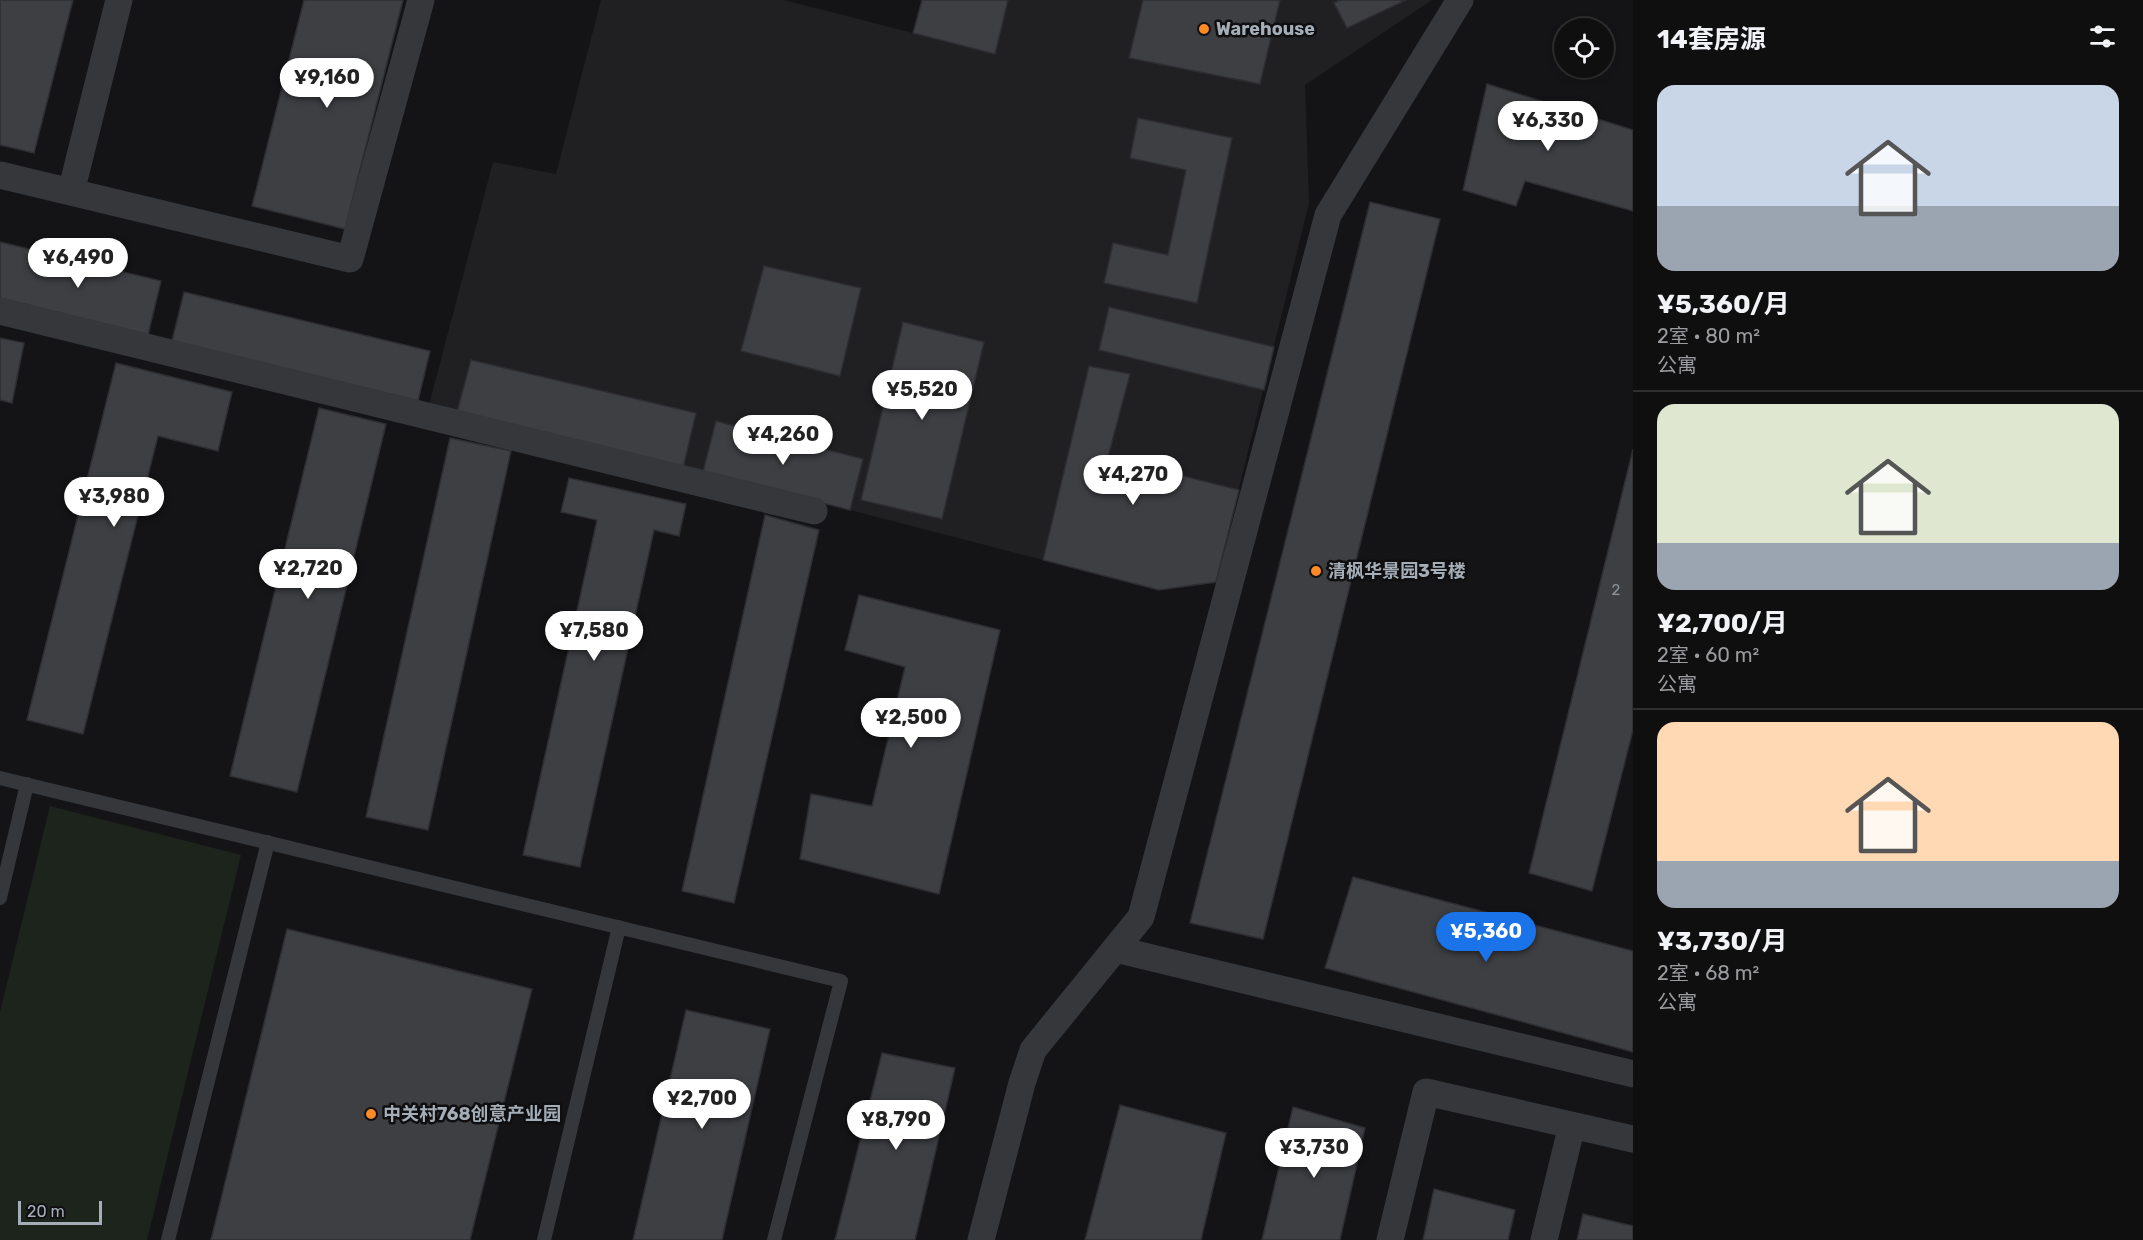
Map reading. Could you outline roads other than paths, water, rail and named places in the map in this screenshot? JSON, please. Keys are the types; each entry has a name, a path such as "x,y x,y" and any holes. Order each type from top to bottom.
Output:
{"street":[{"path":"71,192 119,0"},
{"path":"0,175 350,259 421,0"},
{"path":"981,1240 1022,1083 1033,1050 1141,917 1328,215 1460,0"},
{"path":"0,311 814,511"},
{"path":"1115,949 1633,1074"},
{"path":"1390,1240 1426,1092 1633,1139"},
{"path":"1544,1240 1572,1125"}],"lane":[{"path":"0,778 841,981 774,1240"},
{"path":"0,898 27,784"},
{"path":"168,1240 268,842"},
{"path":"544,1240 619,927"}],"place":[{"name":"Warehouse","path":"1204,29"},
{"name":"清枫华景园3号楼","path":"1316,571"},
{"name":"中关村768创意产业园","path":"371,1114"}]}
